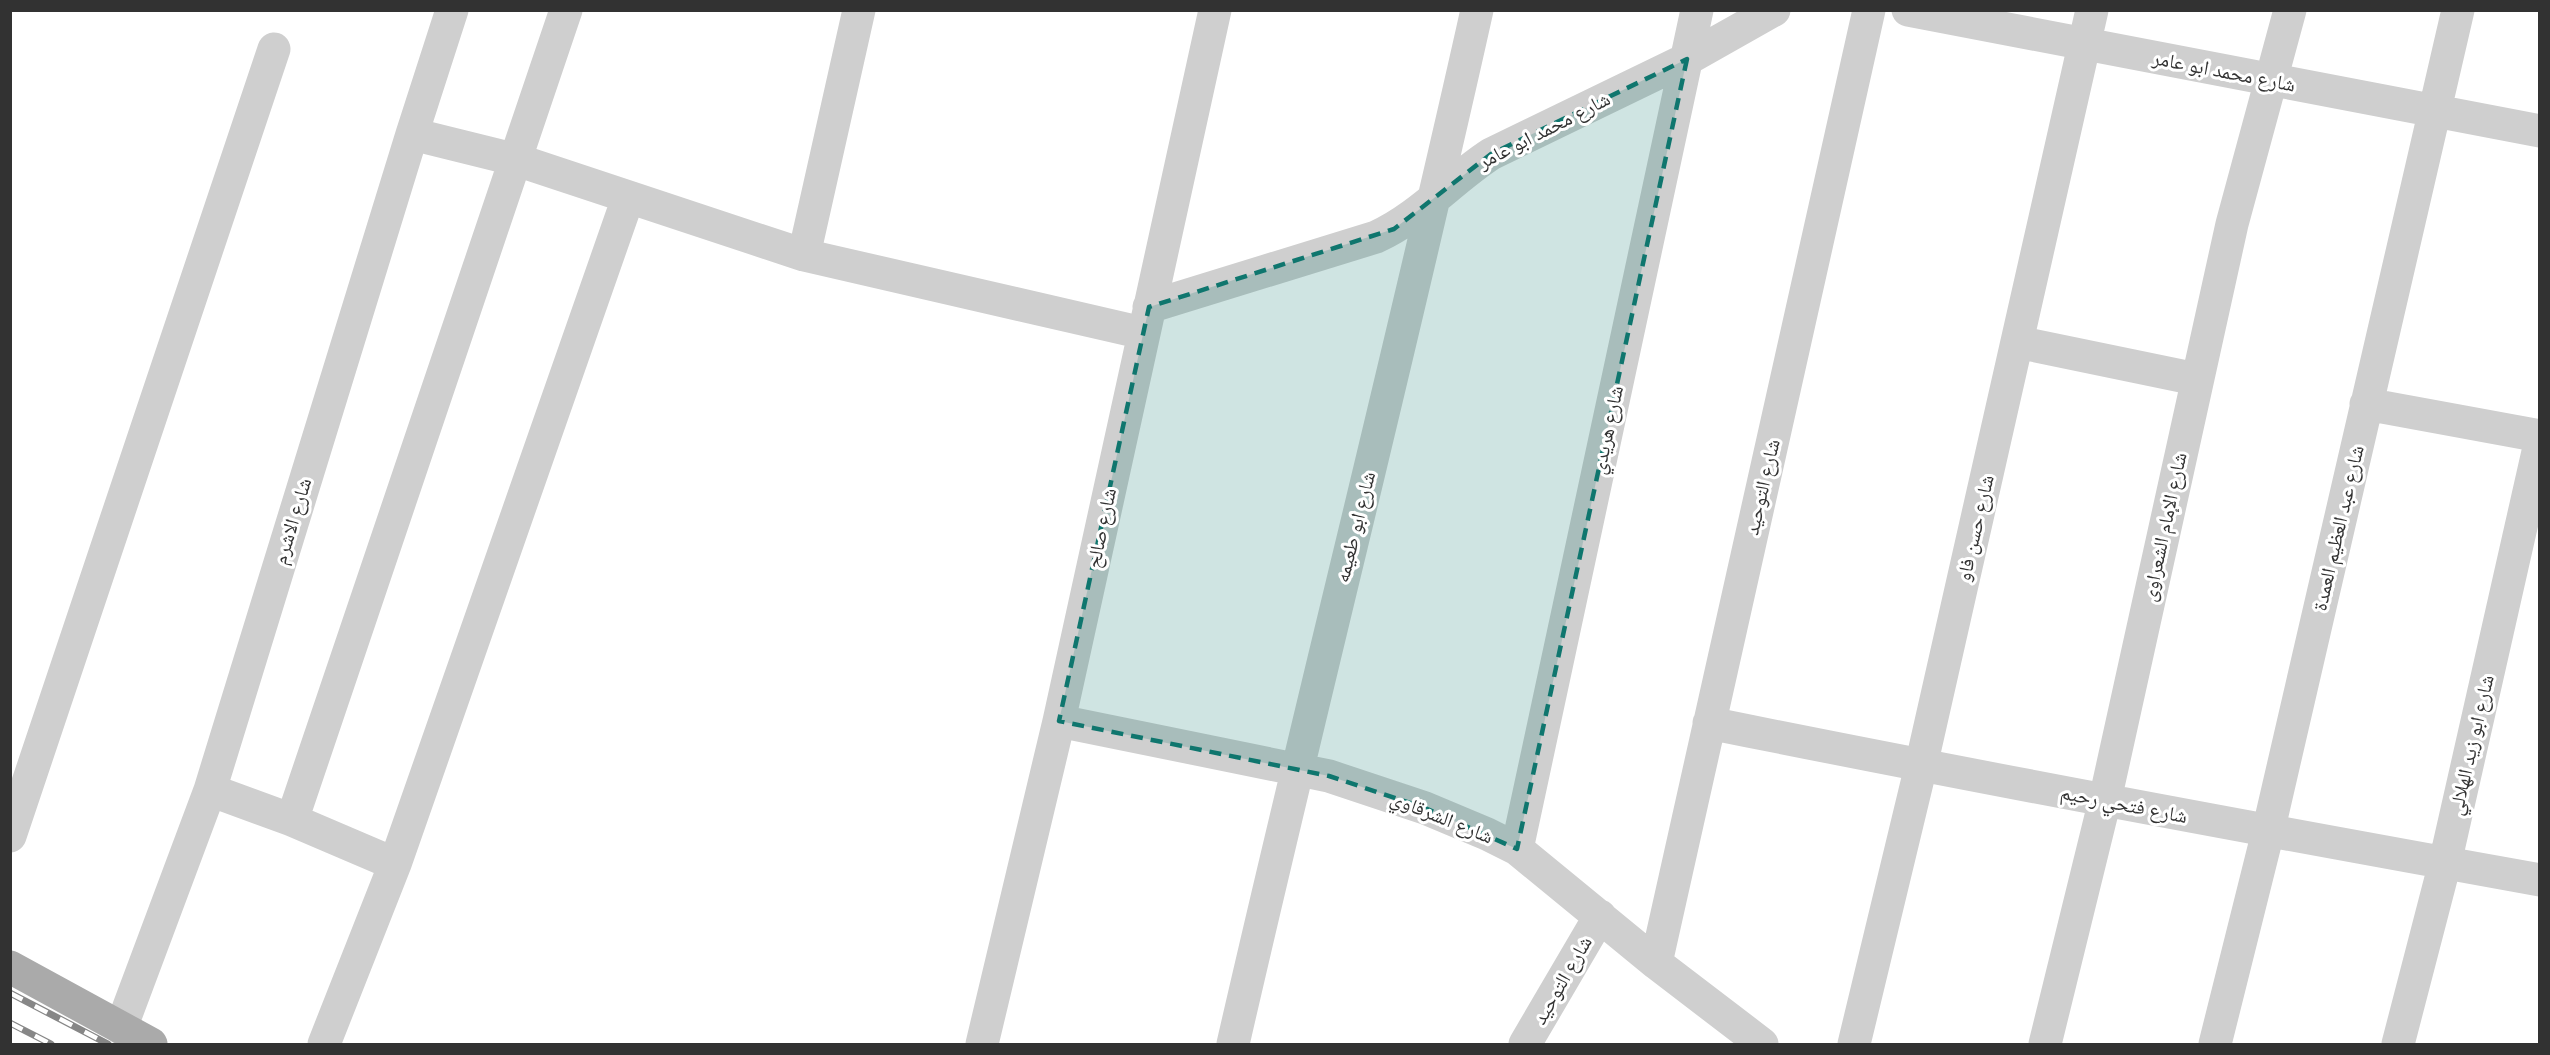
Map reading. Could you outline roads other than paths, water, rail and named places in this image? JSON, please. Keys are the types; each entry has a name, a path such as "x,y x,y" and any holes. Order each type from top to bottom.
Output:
{"main road":[{"path":"10,967 150,1044"}],"street":[{"name":"شارع الاشرم","path":"121,1028 210,790 452,10"},
{"path":"292,820 566,10"},
{"path":"804,255 859,10"},
{"name":"شارع صالح","path":"982,1044 1059,721 1215,10"},
{"name":"شارع ابو طعيمه","path":"1233,1044 1296,768 1436,197 1477,10"},
{"name":"شارع هريدي","path":"1517,849 1698,10"},
{"name":"شارع محمد ابو عامر","path":"1146,320 1376,237 1407,221 1462,174 1499,150 1687,59 1774,10"},
{"name":"شارع التوحيد","path":"1656,963 1869,10"},
{"name":"شارع محمد ابو عامر","path":"1908,10 2540,131"},
{"name":"شارع حسن فاو","path":"1854,1044 1921,766 2092,10"},
{"name":"شارع الإمام الشعراوى","path":"2045,1044 2105,800 2232,224 2290,10"},
{"name":"شارع عبد العظيم العمدة","path":"2215,1044 2268,832 2458,10"},
{"path":"10,836 274,49"},
{"path":"412,134 517,160 804,255 1146,320"},
{"path":"324,1044 395,864 628,198"},
{"path":"2017,342 2196,379"},
{"path":"2366,404 2540,436"},
{"name":"شارع ابو زيد الهلالي","path":"2398,1044 2445,863 2540,443"},
{"name":"شارع الشرقاوي","path":"1059,721 1296,768 1361,786 1425,808 1517,849 1656,963 1762,1044"},
{"name":"شارع فتحي رحيم","path":"1709,723 2268,832 2540,880"},
{"path":"210,790 292,820 395,864"},
{"name":"شارع التوحيد","path":"1525,1044 1600,916"}],"railway":[{"path":"10,993 108,1044"},
{"path":"10,1023 51,1044"}]}
